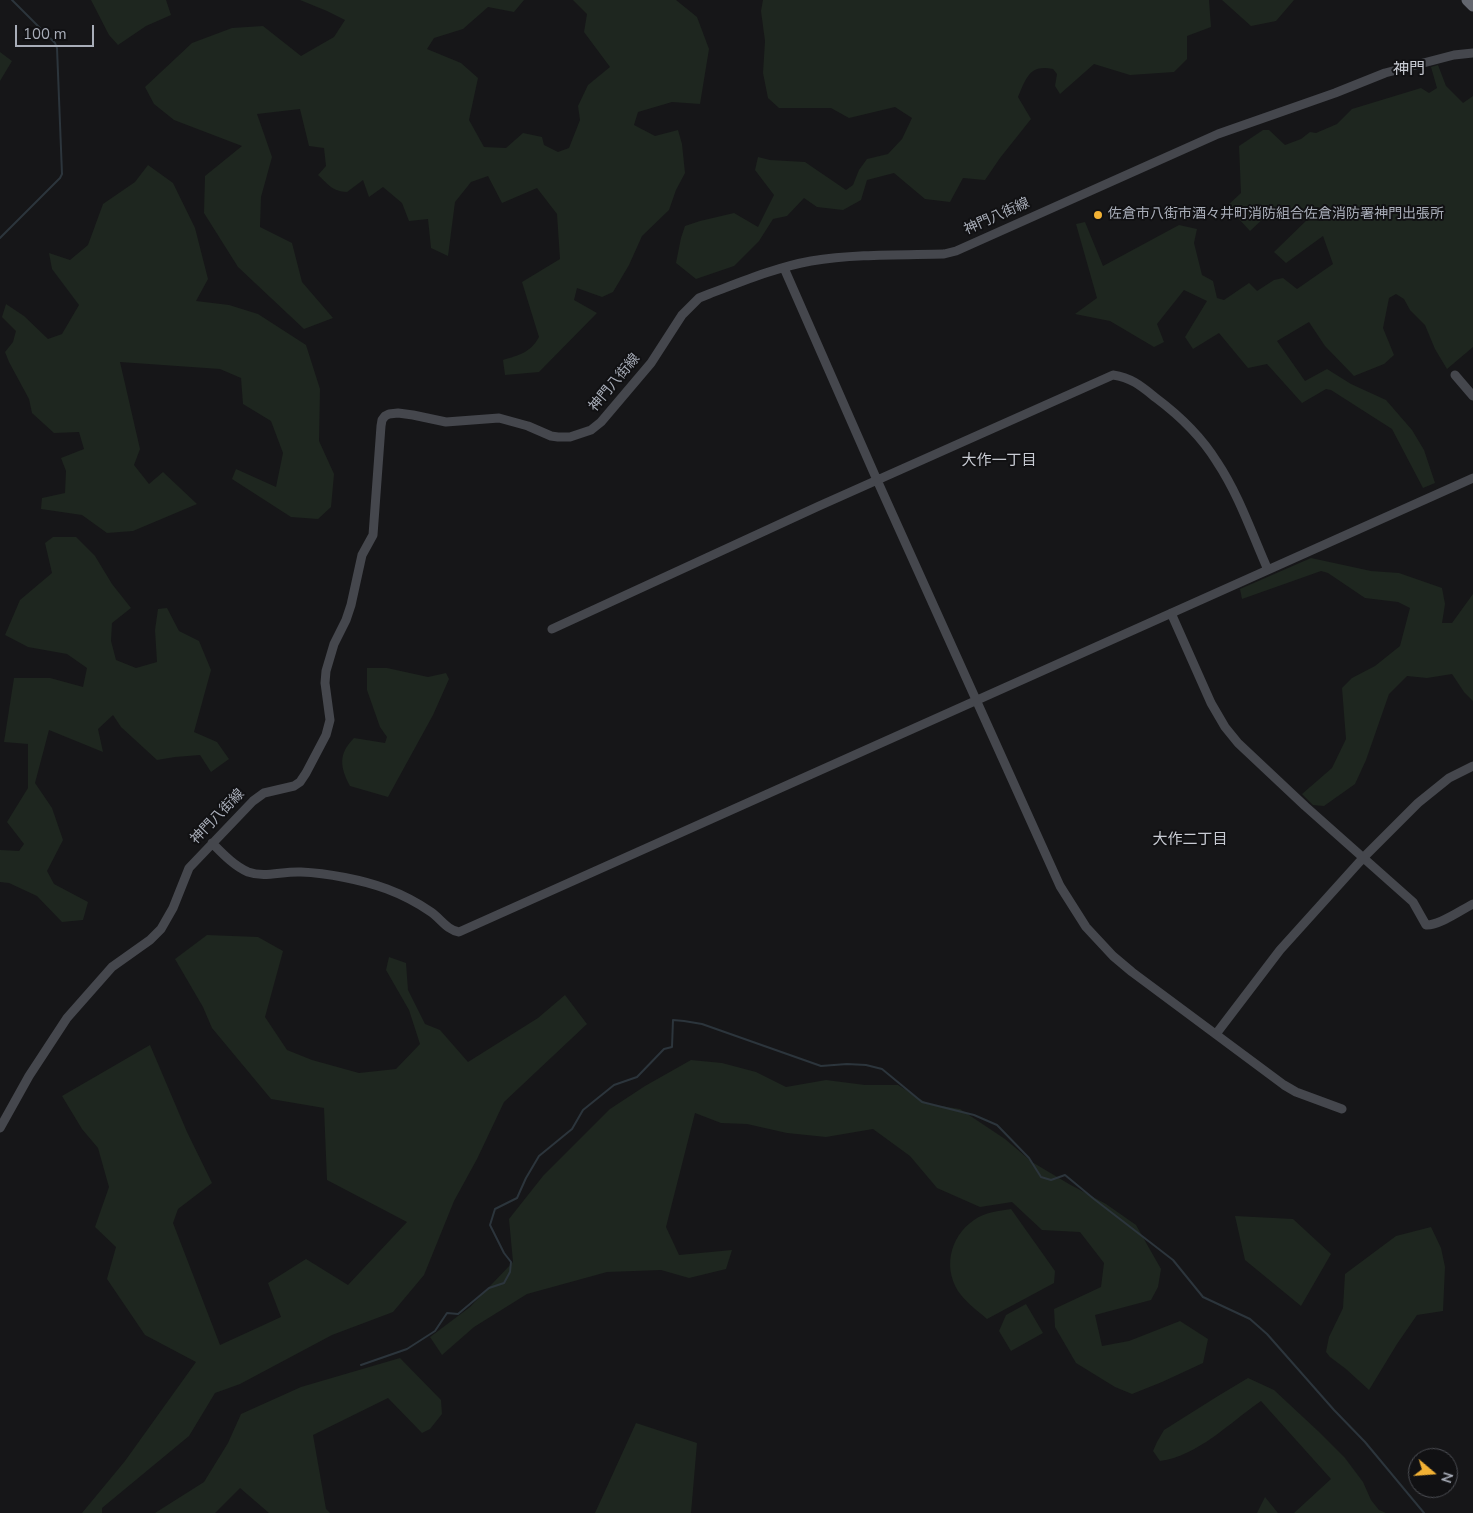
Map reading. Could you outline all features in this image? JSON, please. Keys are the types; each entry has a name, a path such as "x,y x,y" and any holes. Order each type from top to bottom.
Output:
{"highway":[{"path":"1467,0 1473,6"}],"street":[{"name":"神門八街線","path":"0,1128 67,1018 112,967 150,940 161,929 173,908 189,868 259,796 294,786 300,782 306,773 326,735 330,720 326,671 334,644 346,620 351,604 362,554 373,535 381,426 384,416 389,414 406,414 456,422 499,418 528,426 550,436 582,434 598,425 610,412 651,363 682,315 693,303 709,294 784,268 826,259 944,254 1218,134 1335,93 1385,73 1454,55 1473,53"},
{"path":"784,268 877,480 1060,886 1086,927 1113,956 1132,972 1296,1092 1342,1109"},
{"path":"552,629 877,480 1113,375 1126,377 1177,413 1203,442 1218,462 1234,493 1268,570"},
{"path":"1456,375 1473,396"},
{"path":"212,843 238,867 256,874 300,872 355,880 386,889 419,904 434,914 450,929 459,932 1473,478"},
{"path":"1171,613 1211,703 1225,727 1238,743 1305,806 1413,902 1426,925 1431,926 1473,904"},
{"path":"1216,1034 1280,950 1363,858 1418,803 1449,778 1473,766"}],"shaded area":[{"path":"91,0 166,0 171,15 146,26 118,45 109,35"},
{"path":"300,0 524,0 514,12 488,7 463,29 434,38 427,49 461,63 478,78 469,120 484,147 506,148 523,133 542,137 544,145 558,152 569,148 580,120 578,106 588,85 610,67 584,32 587,14 573,0 676,0 697,17 709,49 700,104 672,102 638,112 634,125 655,136 678,130 682,144 685,173 676,190 669,210 642,236 629,265 613,292 602,297 577,288 574,300 597,313 539,372 505,375 503,360 528,350 539,337 522,282 560,259 557,214 537,188 502,203 488,176 471,182 455,202 448,256 431,248 428,219 409,221 402,203 383,187 369,197 363,180 347,192 334,189 328,185 318,175 326,166 324,148 309,146 300,109 257,114 272,157 261,197 260,227 292,243 302,282 333,318 304,329 238,267 204,213 205,176 242,146 174,120 154,104 145,87 192,43 232,28 263,26 301,56 334,37 345,20"},
{"path":"763,0 1209,0 1211,27 1187,36 1187,59 1174,72 1130,75 1094,64 1060,94 1055,86 1057,74 1053,69 1045,68 1033,71 1026,79 1018,97 1031,119 985,180 963,178 950,202 925,199 894,173 867,180 861,200 843,210 817,207 804,198 787,216 773,219 759,241 734,266 696,279 676,263 685,226 734,213 758,227 774,195 755,170 758,157 770,160 805,162 846,190 853,185 859,170 867,159 888,154 902,139 912,118 895,107 849,118 831,108 779,108 768,98 763,73 765,41 761,11"},
{"path":"1222,0 1294,0 1276,21 1251,26"},
{"path":"0,52 12,61 0,81"},
{"path":"1438,65 1446,86 1463,103 1473,96 1473,347 1447,369 1435,349 1425,325 1410,310 1404,299 1396,294 1389,298 1383,328 1394,355 1384,364 1354,376 1325,346 1309,322 1277,341 1305,381 1327,369 1351,384 1386,400 1412,430 1424,450 1435,483 1423,488 1392,429 1331,390 1326,389 1302,403 1267,364 1248,368 1219,333 1193,349 1185,337 1207,301 1184,290 1157,324 1164,342 1154,347 1110,321 1075,314 1097,298 1076,224 1085,222 1103,266 1179,225 1197,229 1194,243 1202,275 1213,281 1217,298 1224,300 1249,283 1257,291 1274,280 1283,278 1297,289 1333,264 1323,236 1286,263 1274,252 1310,217 1266,216 1250,231 1227,206 1241,193 1239,146 1263,130 1269,130 1285,145 1301,139 1310,132 1316,133 1337,124 1352,109 1421,88 1429,93 1437,88 1431,67"},
{"path":"148,165 173,183 195,228 208,279 196,301 229,305 258,314 306,345 320,389 319,441 334,474 331,507 318,519 291,517 232,479 236,469 276,487 283,453 271,421 243,404 241,378 220,369 120,362 140,449 134,465 149,484 163,472 197,504 133,531 107,533 82,515 41,509 42,498 65,493 66,471 61,458 84,449 79,432 54,433 32,413 29,399 5,352 13,342 16,331 2,317 6,304 24,316 48,339 62,334 79,305 52,269 49,253 70,260 88,245 103,204 135,182"},
{"path":"53,537 76,537 95,556 112,584 131,608 112,623 111,641 116,660 136,668 157,662 155,630 158,609 167,608 179,631 199,641 211,670 194,732 217,742 229,759 211,772 200,755 157,760 121,727 113,715 98,729 103,752 49,730 35,783 52,808 63,840 47,871 54,884 88,902 83,920 62,922 37,896 9,883 0,882 0,850 19,851 24,844 7,822 28,788 28,744 4,742 14,678 50,678 83,687 87,668 67,654 28,647 5,635 20,600 52,573 45,543"},
{"path":"1311,558 1371,571 1399,573 1442,588 1445,604 1442,623 1452,623 1473,594 1473,701 1464,692 1452,674 1427,678 1407,676 1389,694 1366,760 1355,784 1324,806 1313,805 1302,794 1332,768 1346,739 1342,688 1352,678 1375,666 1400,646 1410,608 1398,602 1365,598 1328,573 1321,571 1242,599 1240,589"},
{"path":"367,668 387,668 428,677 446,673 449,679 433,715 388,797 350,786 344,773 342,761 345,750 354,738 385,743 387,737 380,727 367,690"},
{"path":"207,935 258,937 283,951 265,1017 287,1050 312,1060 359,1073 396,1069 420,1044 409,1010 386,970 389,957 406,963 408,990 425,1024 440,1030 468,1062 538,1018 565,995 587,1024 504,1102 477,1159 454,1201 424,1275 393,1312 332,1335 240,1384 215,1393 189,1436 102,1508 102,1513 82,1513 125,1461 196,1362 145,1335 107,1279 116,1247 95,1227 109,1187 98,1148 82,1129 62,1096 150,1045 187,1132 212,1183 178,1209 173,1223 220,1345 281,1317 268,1283 306,1259 348,1285 407,1222 327,1180 324,1108 271,1099 212,1028 203,1007 175,959"},
{"path":"691,1060 722,1063 756,1072 786,1087 826,1080 865,1085 898,1085 928,1104 960,1109 1005,1139 1032,1162 1106,1204 1136,1225 1161,1269 1158,1287 1151,1300 1095,1315 1102,1346 1129,1341 1180,1321 1208,1339 1203,1363 1132,1394 1115,1387 1076,1363 1055,1327 1054,1309 1101,1287 1104,1263 1080,1232 1042,1230 1012,1202 980,1207 937,1188 910,1156 873,1129 826,1137 787,1133 747,1124 721,1123 695,1113 666,1227 679,1255 732,1250 726,1269 689,1278 661,1270 607,1272 527,1294 474,1327 442,1355 430,1337 470,1307 513,1262 509,1219 543,1176 610,1109 645,1086"},
{"path":"1011,1209 1055,1271 1054,1283 987,1319 970,1305 955,1286 950,1265 951,1255 959,1236 965,1227 974,1220 997,1211"},
{"path":"1235,1216 1293,1219 1331,1254 1301,1306 1245,1260"},
{"path":"1431,1227 1441,1248 1445,1267 1443,1311 1417,1315 1369,1390 1326,1352 1329,1337 1343,1308 1345,1274 1396,1236"},
{"path":"1026,1304 1043,1333 1011,1351 999,1331 1006,1315"},
{"path":"400,1358 441,1400 442,1414 430,1429 422,1433 388,1398 313,1435 326,1509 330,1513 269,1513 240,1488 215,1513 155,1513 204,1482 228,1443 241,1414 301,1387"},
{"path":"1248,1378 1274,1390 1318,1431 1345,1458 1363,1482 1371,1500 1379,1510 1386,1513 1294,1513 1331,1479 1261,1401 1200,1446 1174,1458 1160,1461 1153,1451 1164,1430"},
{"path":"636,1423 697,1443 691,1513 595,1513"},
{"path":"1265,1497 1278,1513 1257,1513"}],"waterway":[{"path":"0,238 62,174 57,48 55,43 12,0"},
{"path":"361,1365 407,1349 435,1331 447,1313 458,1314 489,1288 504,1283 510,1272 511,1262 504,1253 490,1225 495,1209 517,1198 539,1156 572,1129 583,1110 614,1085 637,1077 664,1049 672,1047 673,1020 684,1021 702,1024 821,1066 847,1064 866,1065 882,1069 922,1102 974,1115 997,1125 1029,1158 1041,1177 1051,1180 1065,1175 1173,1260 1203,1297 1250,1319 1267,1334 1365,1442 1424,1513"}],"place":[{"name":"佐倉市八街市酒々井町消防組合佐倉消防署神門出張所","path":"1098,215"}],"district":[{"name":"神門","path":"1409,70"},
{"name":"大作一丁目","path":"999,461"},
{"name":"大作二丁目","path":"1190,840"}]}
